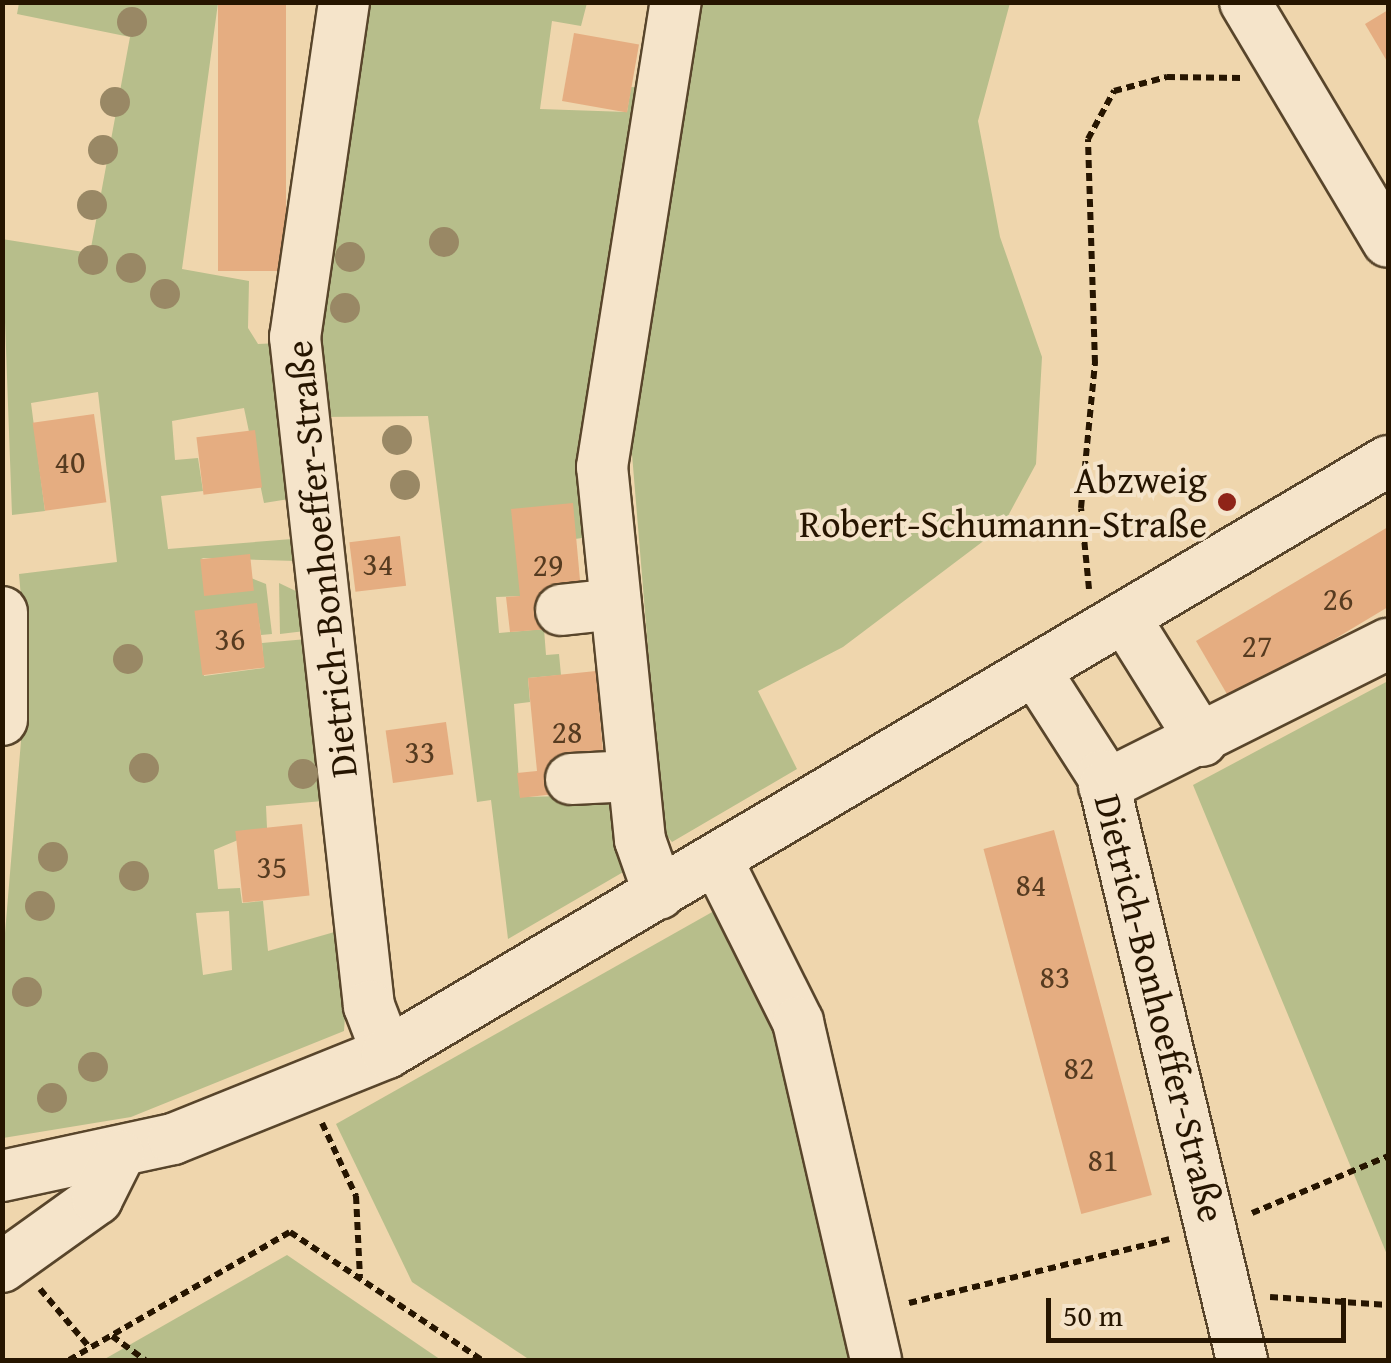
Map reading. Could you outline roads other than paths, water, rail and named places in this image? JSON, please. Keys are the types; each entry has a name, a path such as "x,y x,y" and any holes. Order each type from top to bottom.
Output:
{"street":[{"name":"Dietrich-Bonhoeffer-Straße","path":"344,2 294,337 369,1006 387,1053"},
{"path":"659,894 640,840 602,468 608,391 676,2"},
{"path":"1245,2 1388,242"},
{"path":"2,1176 119,1155 387,1053 1388,461"},
{"path":"561,610 616,604"},
{"path":"2,612 2,720"},
{"path":"1110,627 1202,741"},
{"path":"1104,786 1202,741 1388,644"},
{"name":"Dietrich-Bonhoeffer-Straße","path":"1036,672 1104,786 1215,1228 1242,1360"},
{"path":"571,779 633,776"},
{"path":"718,860 798,1022 873,1337"},
{"path":"8,1262 97,1199 119,1155"}],"place":[{"name":"Abzweig Robert-Schumann-Straße","path":"1227,502"}]}
